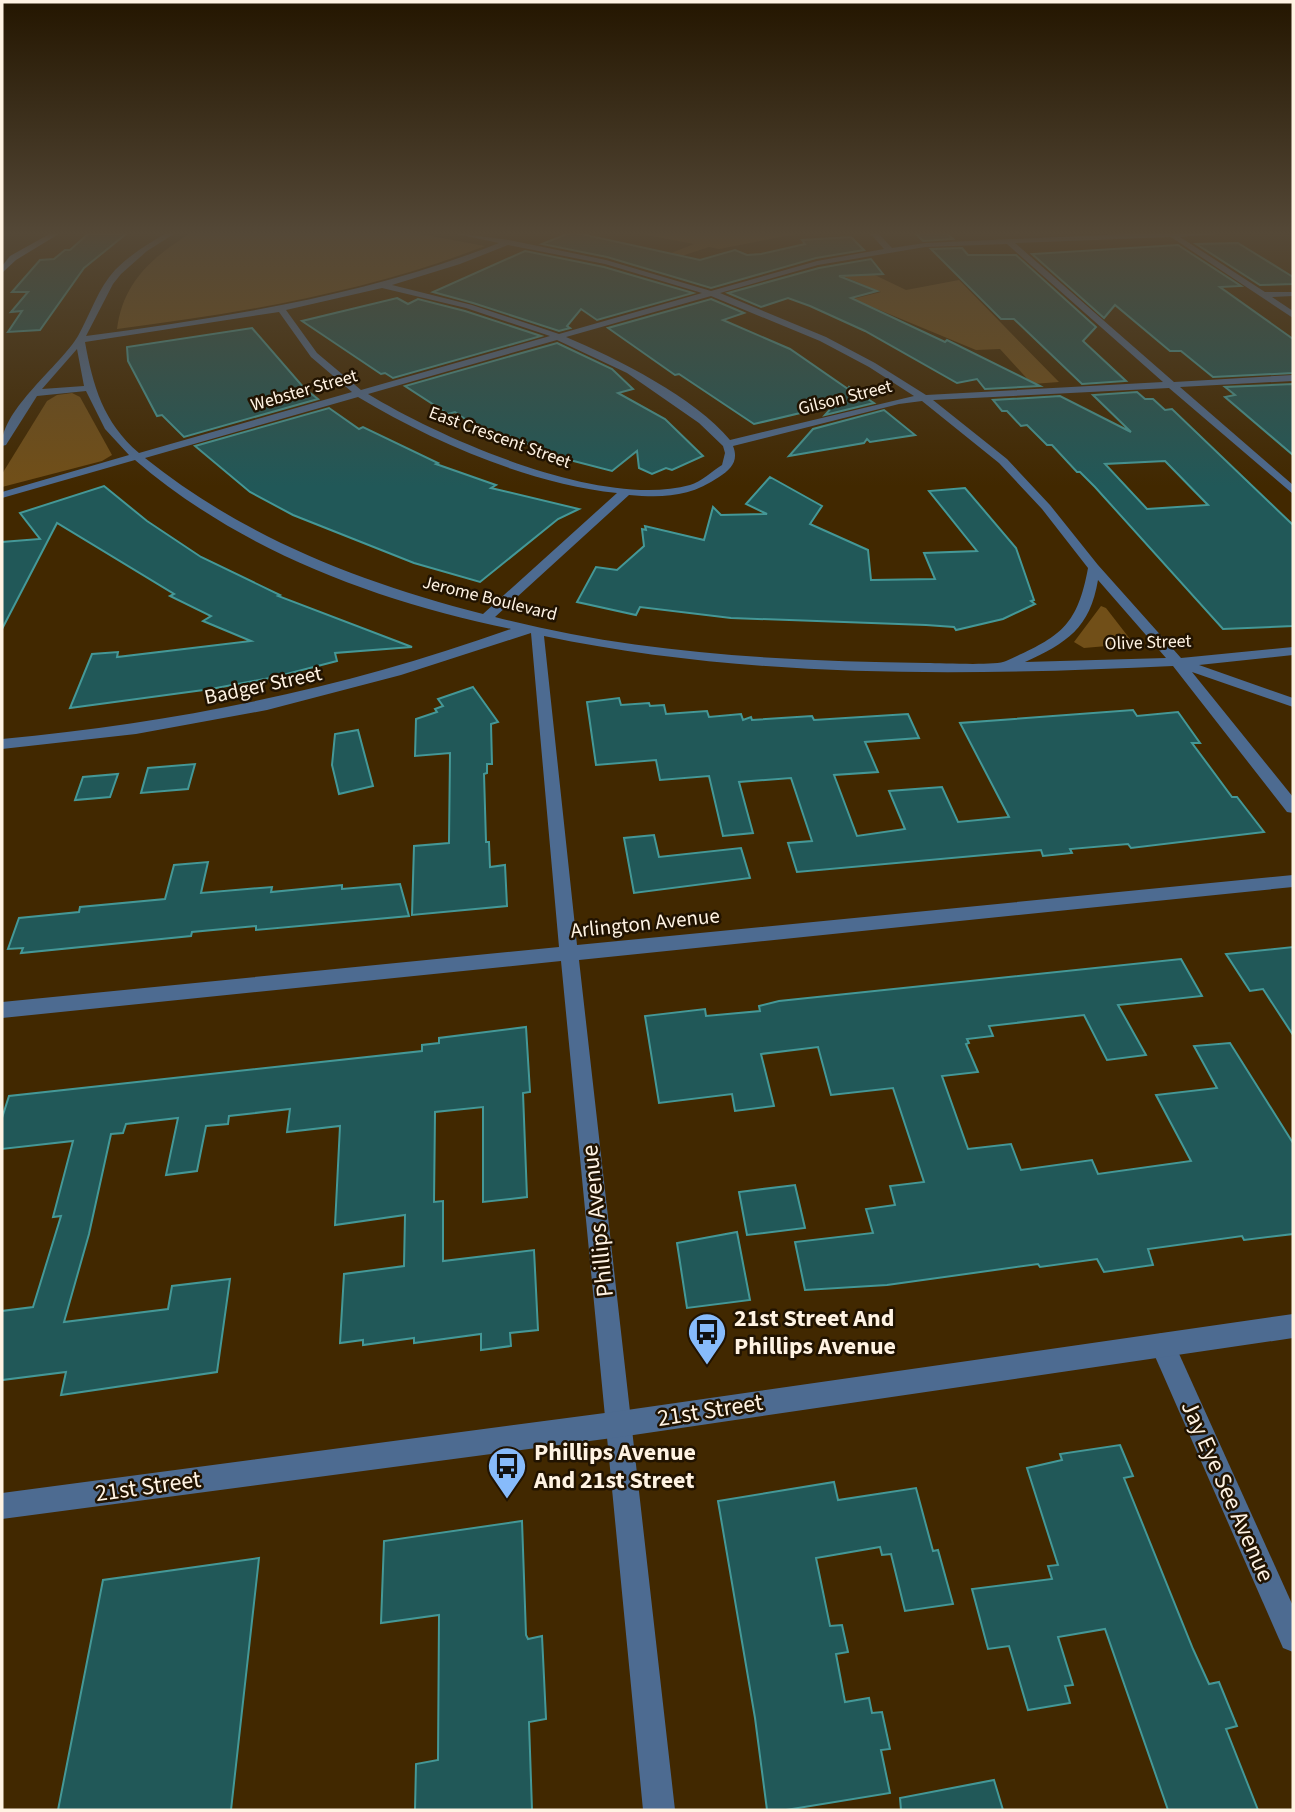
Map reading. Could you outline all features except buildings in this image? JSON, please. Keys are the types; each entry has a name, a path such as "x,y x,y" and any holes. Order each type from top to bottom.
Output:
{"street":[{"path":"2,443 34,393 80,340 92,317"},
{"path":"80,340 238,317"},
{"name":"East Crescent Street","path":"286,317 310,352 358,393 457,443 561,479 624,493"},
{"path":"485,619 624,493 664,493 699,484 726,467 730,453 727,444 686,407 649,382 558,336 501,317"},
{"name":"Webster Street","path":"2,495 626,317"},
{"path":"770,317 823,339 924,398 1003,461 1046,507 1094,568 1177,662 1293,808"},
{"path":"1095,317 1293,491"},
{"name":"Jerome Boulevard","path":"80,340 90,387 102,418 135,457 211,512 260,540 318,567 387,592 530,630 615,646 711,658 811,666 1003,666"},
{"name":"Gilson Street","path":"727,444 900,401 924,398 1293,378"},
{"path":"34,393 90,387"},
{"path":"1003,666 1049,645 1066,635 1079,622 1090,595 1094,568"},
{"name":"Badger Street","path":"2,744 123,732 295,701 450,657 530,630"},
{"name":"Phillips Avenue","path":"530,630 620,1424 659,1810"},
{"name":"Olive Street","path":"1003,666 1177,662 1293,651"},
{"path":"1177,662 1293,703"},
{"name":"Arlington Avenue","path":"2,1010 1293,881"},
{"name":"21st Street","path":"2,1506 620,1424 1293,1326"},
{"name":"Jay Eye See Avenue","path":"1162,1345 1293,1638"}],"shaded area":[{"path":"119,317 207,317 117,329"},
{"path":"895,317 995,317 1059,382 1032,384 1000,349 976,350"},
{"path":"72,393 80,397 112,455 102,461 2,487 2,474 47,401 57,395"},
{"path":"1101,606 1106,608 1130,639 1130,644 1084,648 1074,642"}],"place":[{"name":"21st Street And Phillips Avenue","path":"707,1366"},
{"name":"Phillips Avenue And 21st Street","path":"507,1500"}]}
